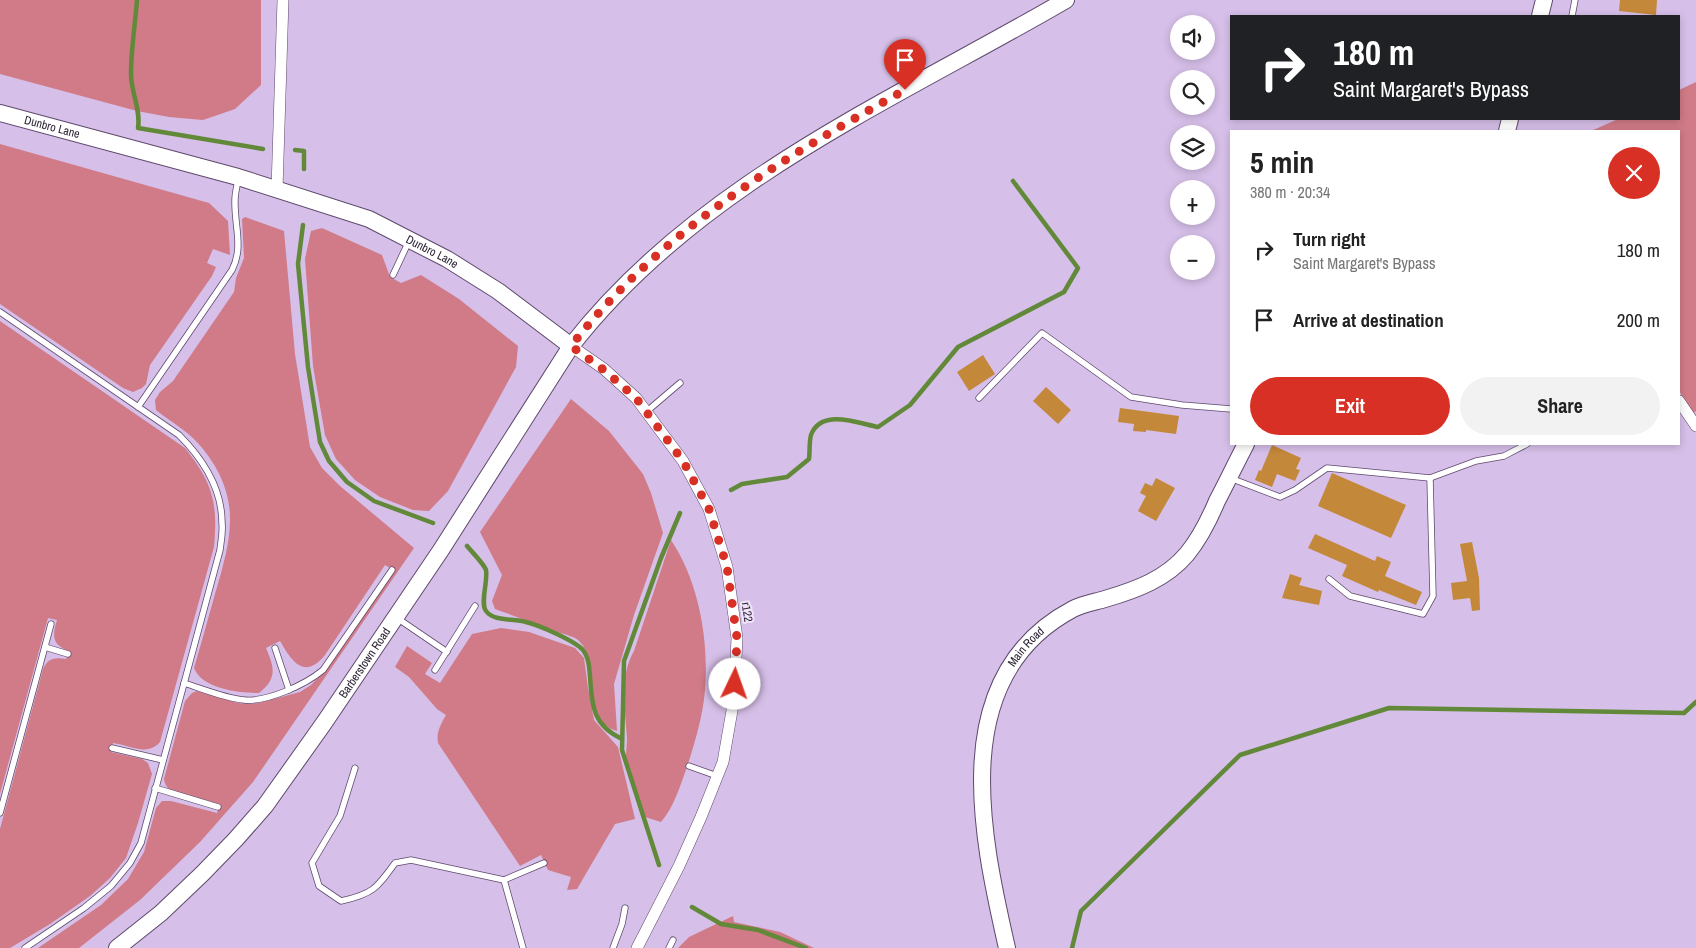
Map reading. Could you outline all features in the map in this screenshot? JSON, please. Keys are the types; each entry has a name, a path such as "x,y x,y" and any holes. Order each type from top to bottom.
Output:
{"main road":[{"name":"Barberstown Road","path":"117,948 161,913 202,874 236,839 264,806 324,723 441,550 571,346 591,320 619,290 679,235 762,174 816,140 1066,0"},
{"path":"1540,15 1544,0"},
{"name":"Dunbro Lane","path":"0,113 238,177 369,219 447,259 498,291 571,346"},
{"name":"Main Road","path":"1007,948 983,827 982,792 982,760 986,728 1001,680 1012,661 1026,644 1058,618 1074,608 1123,594 1148,584 1169,571 1187,554 1203,532 1246,445"}],"street":[{"path":"277,189 282,0"},
{"name":"r122","path":"571,346 604,370 636,398 683,461 709,509 727,567 737,638 734,700 723,762 679,866 637,948"},
{"path":"1680,402 1696,426"}],"lane":[{"path":"1572,15 1575,0"},
{"path":"138,407 236,262 238,240 235,199 238,177"},
{"path":"392,275 410,240"},
{"path":"0,312 179,435 194,450 208,471 218,498 222,522 220,550 140,843 130,863 111,886 84,908 25,948"},
{"path":"978,398 1042,334 1131,397 1182,405 1230,409"},
{"path":"646,412 680,383"},
{"path":"1229,478 1280,497 1295,490 1327,468 1430,478 1476,461 1504,456 1525,445"},
{"path":"1329,579 1350,596 1423,614 1433,596 1430,478"},
{"path":"184,683 227,697 246,700 289,690 310,681 323,670 392,570"},
{"path":"436,670 476,606"},
{"path":"396,617 447,652"},
{"path":"0,813 51,624"},
{"path":"45,646 68,654"},
{"path":"275,648 289,690"},
{"path":"112,748 163,760"},
{"path":"689,766 717,776"},
{"path":"355,768 340,816 312,864 319,886 341,901 357,898 377,887 395,863 411,860 504,880 544,863"},
{"path":"155,788 218,807"},
{"path":"504,880 523,948"},
{"path":"613,948 622,924 625,908"},
{"path":"669,948 673,940"}],"shaded area":[{"path":"0,0 261,0 261,85 235,109 203,120 169,117 137,111 0,74"},
{"path":"1696,82 1696,411 1694,413 1680,392 1680,130 1593,130 1616,120 1680,120 1680,90"},
{"path":"0,144 209,203 228,221 230,255 213,249 207,263 216,267 212,276 150,365 146,384 142,388 133,392 123,388 0,304"},
{"path":"245,217 284,231 295,354 310,447 322,468 340,486 414,548 253,782 200,842 140,900 79,948 38,948 101,905 128,879 144,852 156,808 162,801 171,801 217,813 220,804 174,792 167,787 164,781 185,701 192,693 197,691 238,703 249,704 300,692 311,685 330,665 393,570 385,565 325,655 317,663 304,667 299,665 289,655 280,641 266,648 273,672 265,688 259,693 232,691 213,685 198,675 194,668 226,555 230,520 229,502 216,467 203,449 187,433 156,410 155,400 160,392 173,381 234,292 236,278 244,258 242,219"},
{"path":"322,228 382,255 390,277 401,283 421,275 459,299 518,346 516,367 448,491 429,511 413,510 380,497 355,480 336,459 325,435 313,366 305,259 311,231"},
{"path":"0,321 185,448 208,483 212,494 215,518 214,547 160,742 150,749 138,749 113,743 111,752 142,759 148,763 152,774 126,858 110,878 90,896 50,924 10,948 0,948 0,829 43,669 52,659 66,659 69,651 56,643 54,631 57,620 48,618 0,794"},
{"path":"571,399 609,431 643,474 663,533 634,615 614,684 617,731 605,725 598,715 589,662 585,650 578,640 495,609 492,601 502,575 480,532"},
{"path":"671,540 681,556 695,593 703,632 706,671 702,709 693,748 670,810 661,822 645,817 629,771 626,757 627,738 624,693 629,661"},
{"path":"501,628 529,632 575,648 584,658 594,720 618,747 635,819 615,824 577,889 567,890 571,877 548,870 541,855 520,866 438,743 438,732 446,715 437,709 409,677 395,667 407,646 432,663 425,674 440,683 472,634"},
{"path":"733,916 734,922 780,932 814,948 678,948 689,937"}],"building":[{"path":"1620,0 1657,0 1656,15 1619,11"},
{"path":"983,355 995,374 969,391 957,372"},
{"path":"1046,387 1071,410 1058,424 1033,401"},
{"path":"1120,408 1179,416 1176,434 1146,430 1146,432 1133,431 1134,424 1118,422"},
{"path":"1272,445 1301,458 1296,469 1300,470 1295,481 1277,474 1272,487 1255,480"},
{"path":"1332,473 1406,505 1391,538 1318,506"},
{"path":"1156,478 1175,488 1156,521 1138,511 1146,496 1140,493 1145,483 1152,486"},
{"path":"1315,534 1375,561 1377,556 1391,562 1385,576 1422,592 1416,605 1379,590 1378,592 1342,576 1347,565 1308,548"},
{"path":"1472,542 1479,578 1480,610 1472,611 1470,598 1453,600 1451,583 1467,581 1460,544"},
{"path":"1290,574 1302,578 1299,585 1322,591 1319,605 1282,598"}],"waterway":[{"path":"137,0 131,74 139,121 138,128 263,149"},
{"path":"295,150 304,151 304,169"},
{"path":"731,490 742,484 787,477 809,459 811,435 816,427 823,422 841,419 878,427 910,405 958,347 1064,292 1078,268 1013,181"},
{"path":"303,225 298,264 308,367 320,442 329,461 347,482 374,501 433,523"},
{"path":"659,865 622,750 624,661 661,558 680,513"},
{"path":"467,546 486,570 484,597 486,611 494,617 539,626 579,646 583,650 588,662 593,705 599,721 622,739"},
{"path":"1072,948 1081,911 1240,755 1389,708 1684,713 1696,702"},
{"path":"692,907 721,924 758,930 806,948"}],"route":[{"path":"735,684 737,638 727,567 709,509 683,461 636,398 591,359 571,346 591,320 619,290 679,235 762,174 816,140 905,90"}]}
